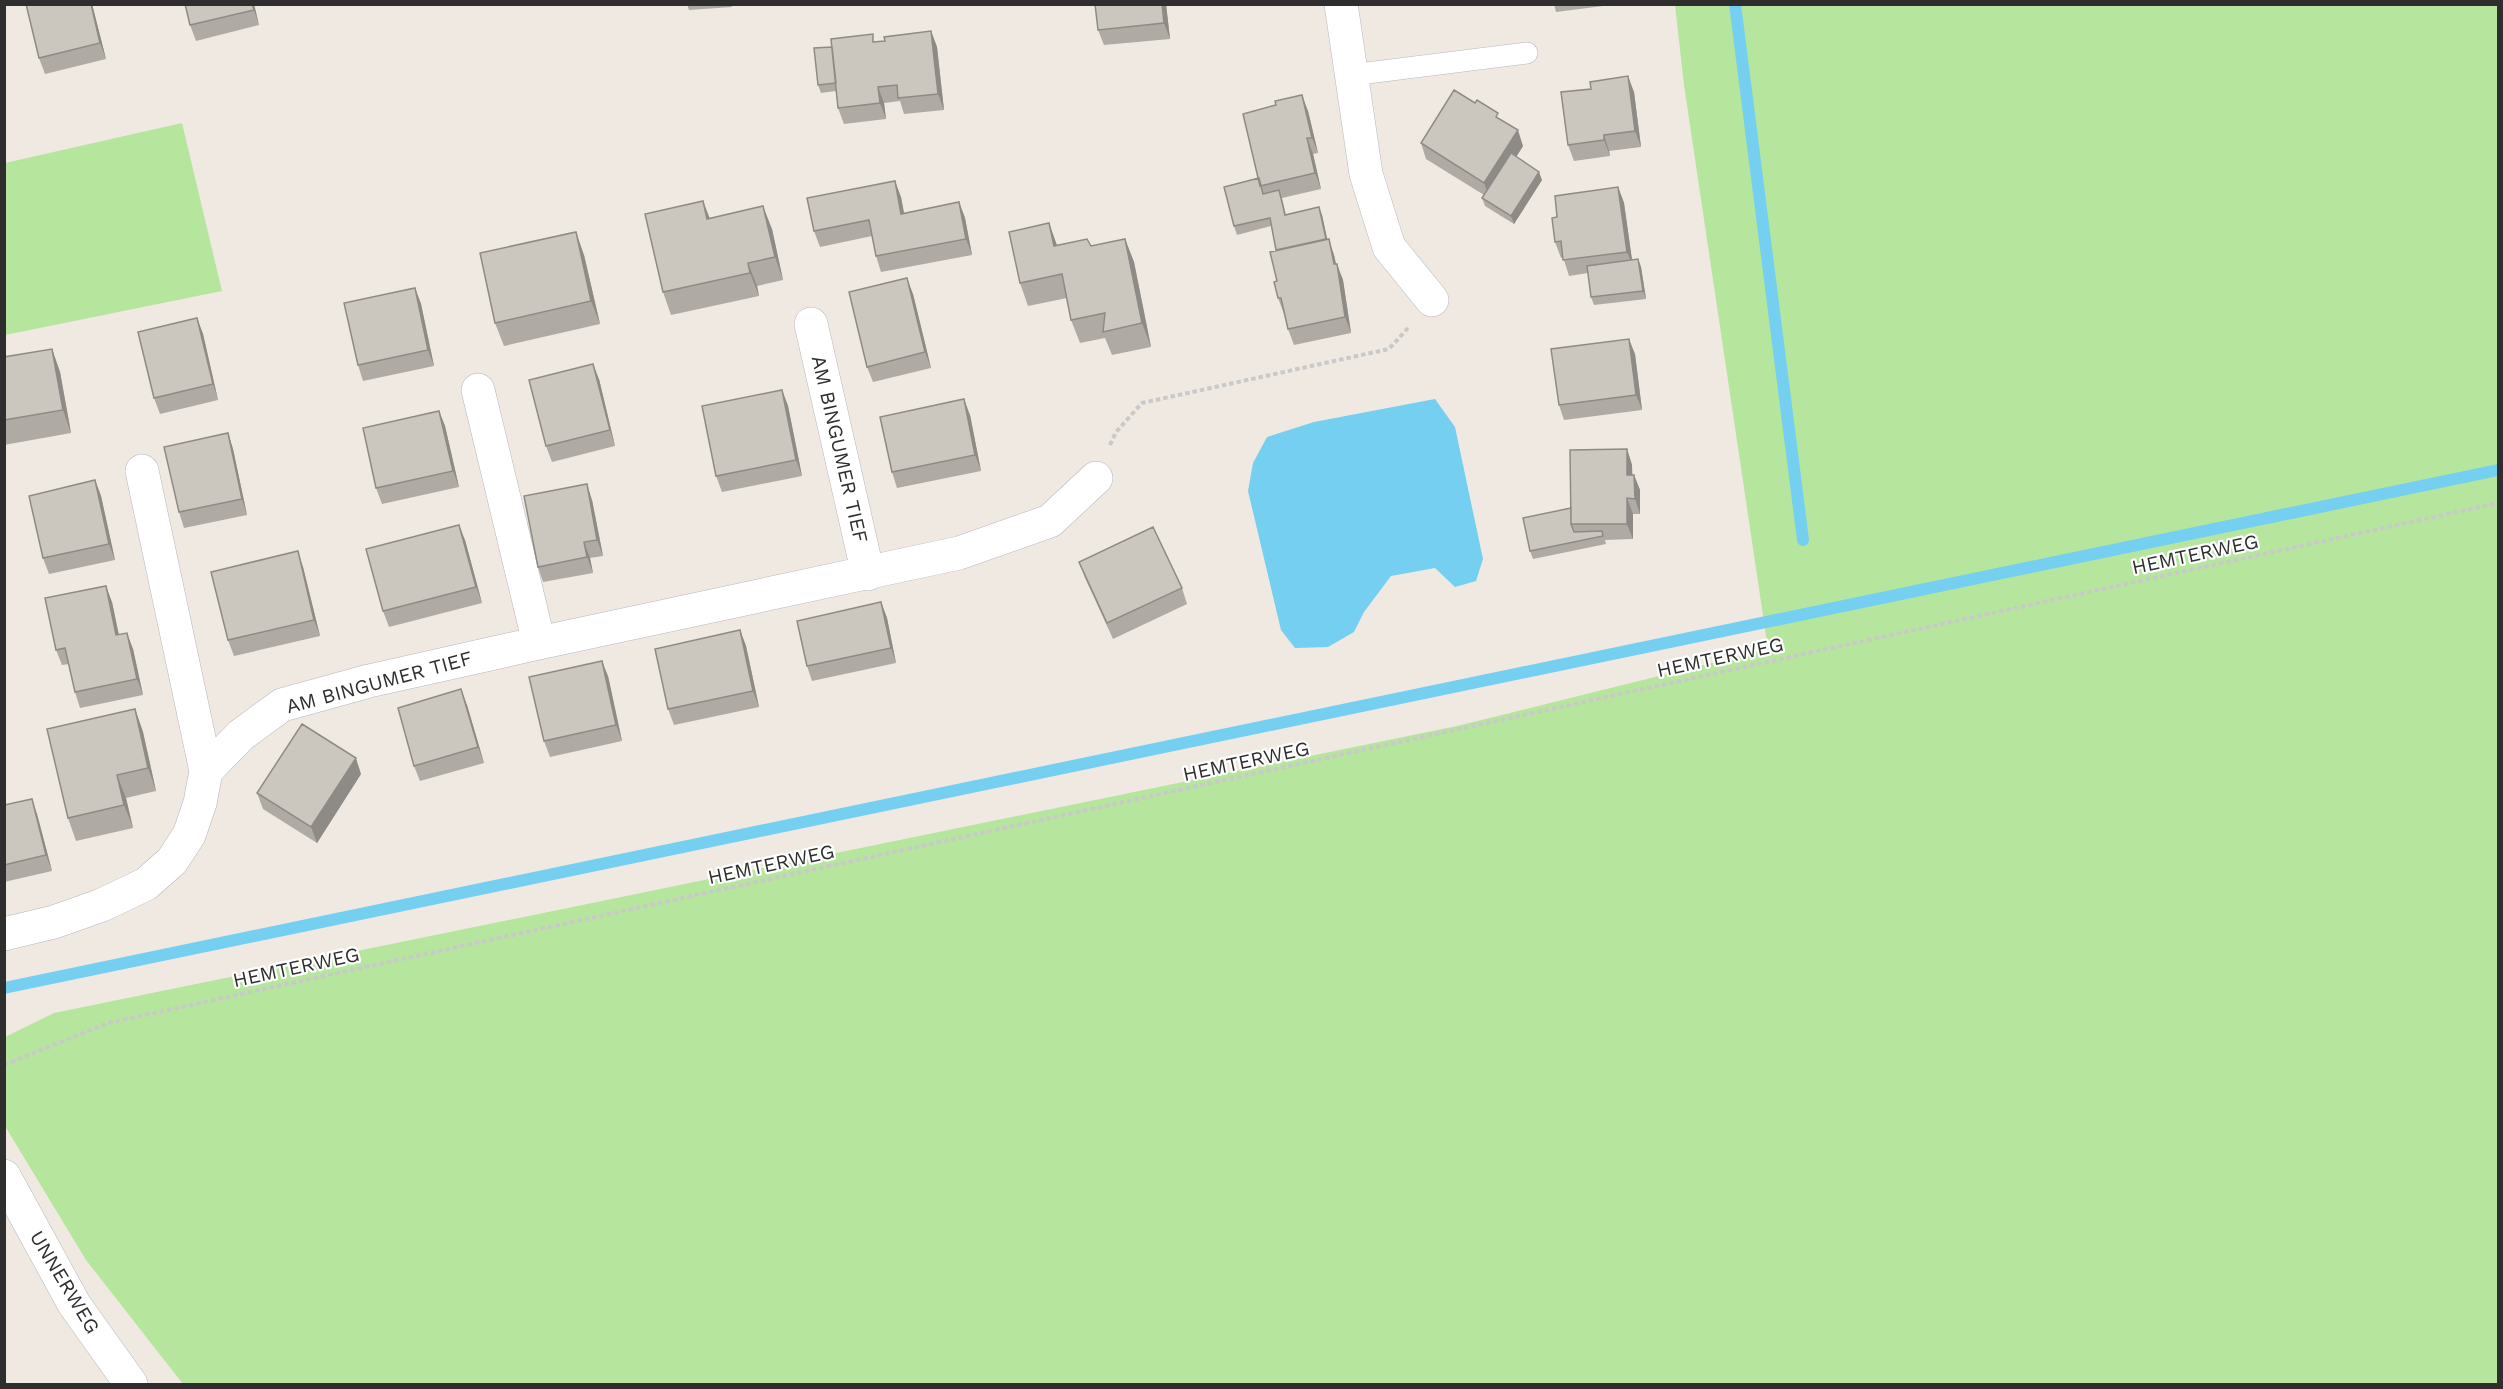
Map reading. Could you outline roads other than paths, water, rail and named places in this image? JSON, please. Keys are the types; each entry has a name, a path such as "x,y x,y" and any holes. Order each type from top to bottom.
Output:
{"street":[{"path":"1341,4 1366,174 1389,247 1432,300"},
{"name":"AM BINGUMER TIEF","path":"811,324 868,574"},
{"path":"478,390 539,643"},
{"path":"4,934 54,922 102,905 146,884 172,861 189,835 200,803 206,771 142,471"},
{"name":"AM BINGUMER TIEF","path":"206,771 241,735 282,705 369,681 958,553 1050,521 1096,478"},
{"name":"UNNERWEG","path":"4,1176 74,1304 131,1384"}],"lane":[{"path":"1351,75 1527,53"}],"water":[{"path":"1435,399 1455,427 1483,559 1476,581 1455,587 1435,568 1391,576 1364,612 1354,632 1328,647 1295,648 1281,630 1248,491 1253,463 1267,437 1314,422"}],"waterway":[{"path":"1735,4 1803,540"},
{"path":"4,988 2498,470"}]}
